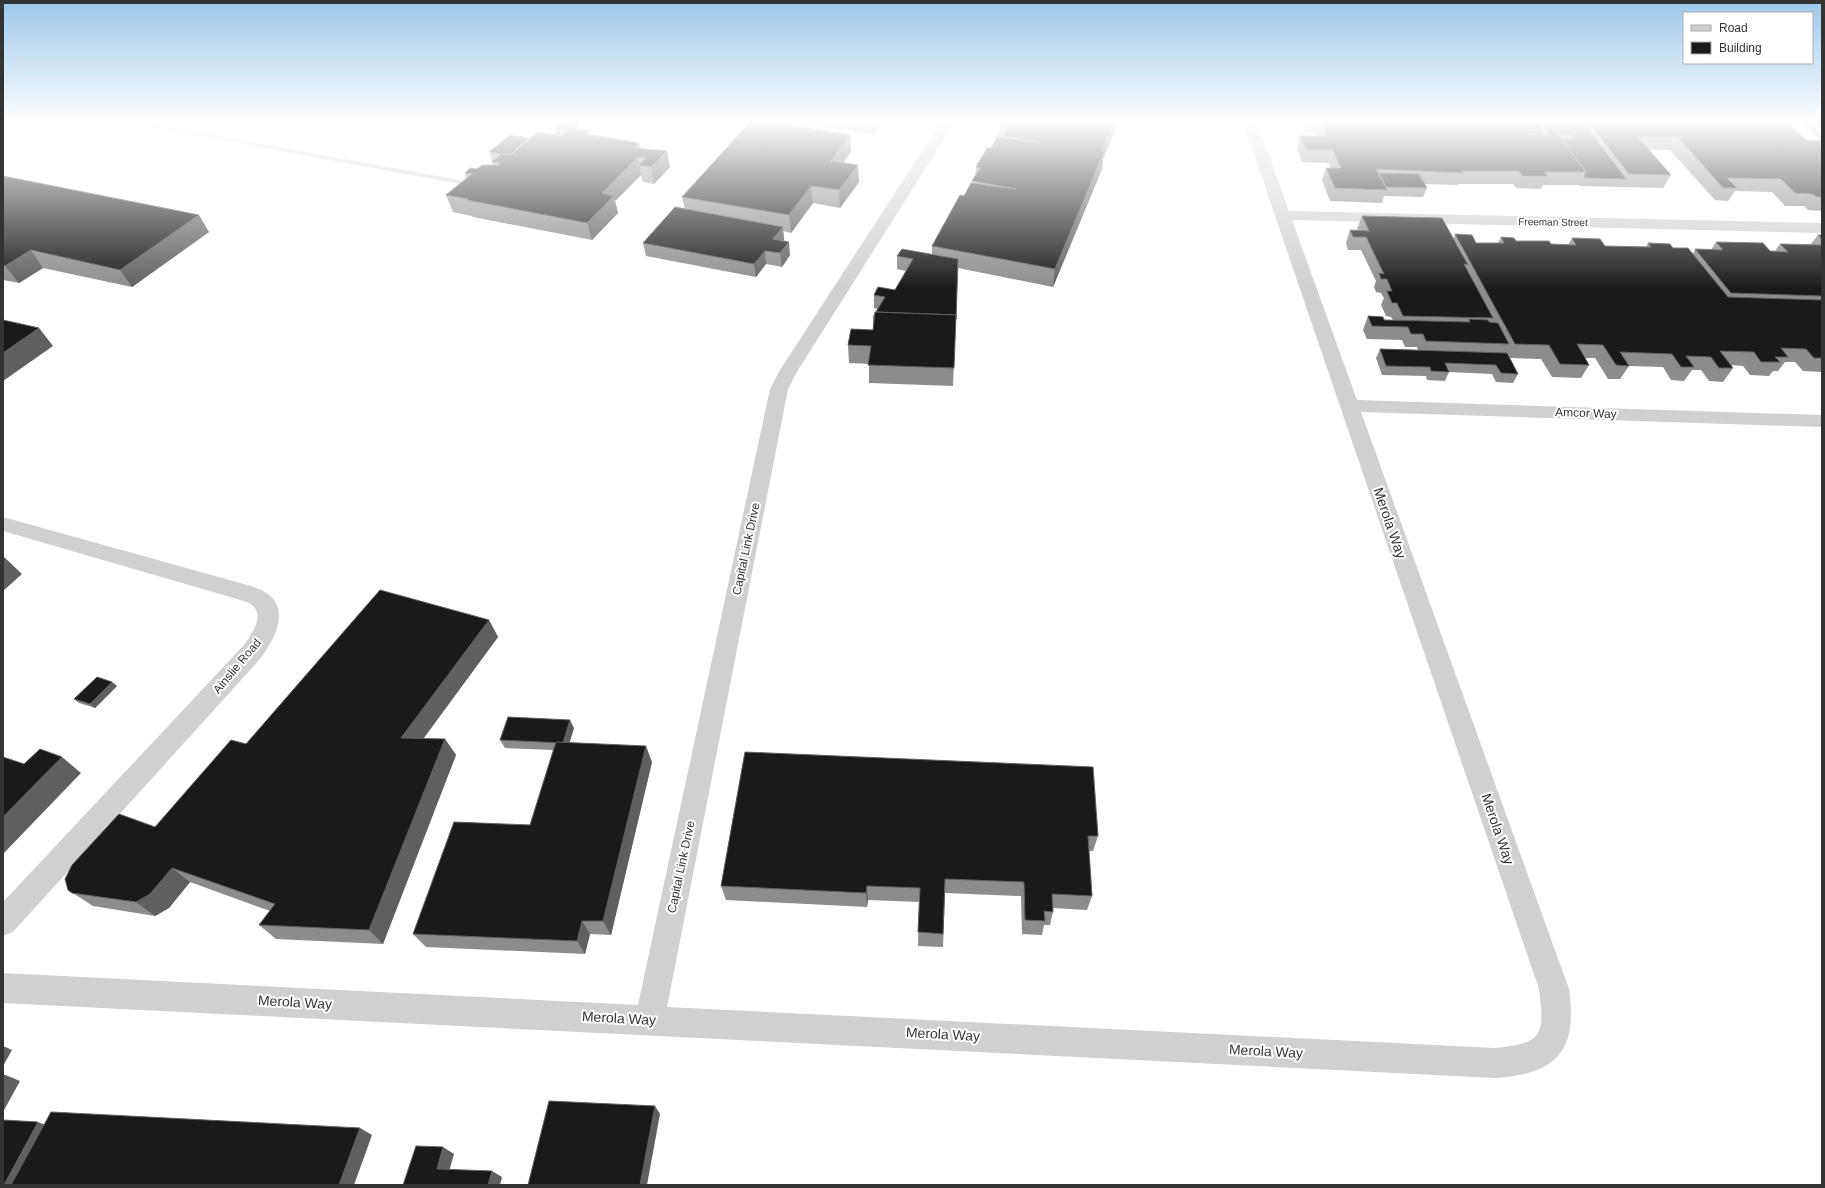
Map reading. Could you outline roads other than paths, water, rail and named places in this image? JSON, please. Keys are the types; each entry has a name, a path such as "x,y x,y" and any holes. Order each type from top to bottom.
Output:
{"street":[{"name":"Capital Link Drive","path":"650,1019 780,389 789,370 912,177"},
{"name":"Merola Way","path":"3,988 650,1019 1495,1063 1523,1061 1533,1058 1547,1048 1555,1033 1558,1017 1554,989 1270,177"},
{"name":"Freeman Street","path":"1283,215 1822,228"},
{"name":"Amcor Way","path":"1349,406 1822,421"},
{"name":"Ainslie Road","path":"3,524 250,595 263,602 268,618 263,635 252,652 3,922"}],"lane":[{"path":"435,177 460,182"}]}
